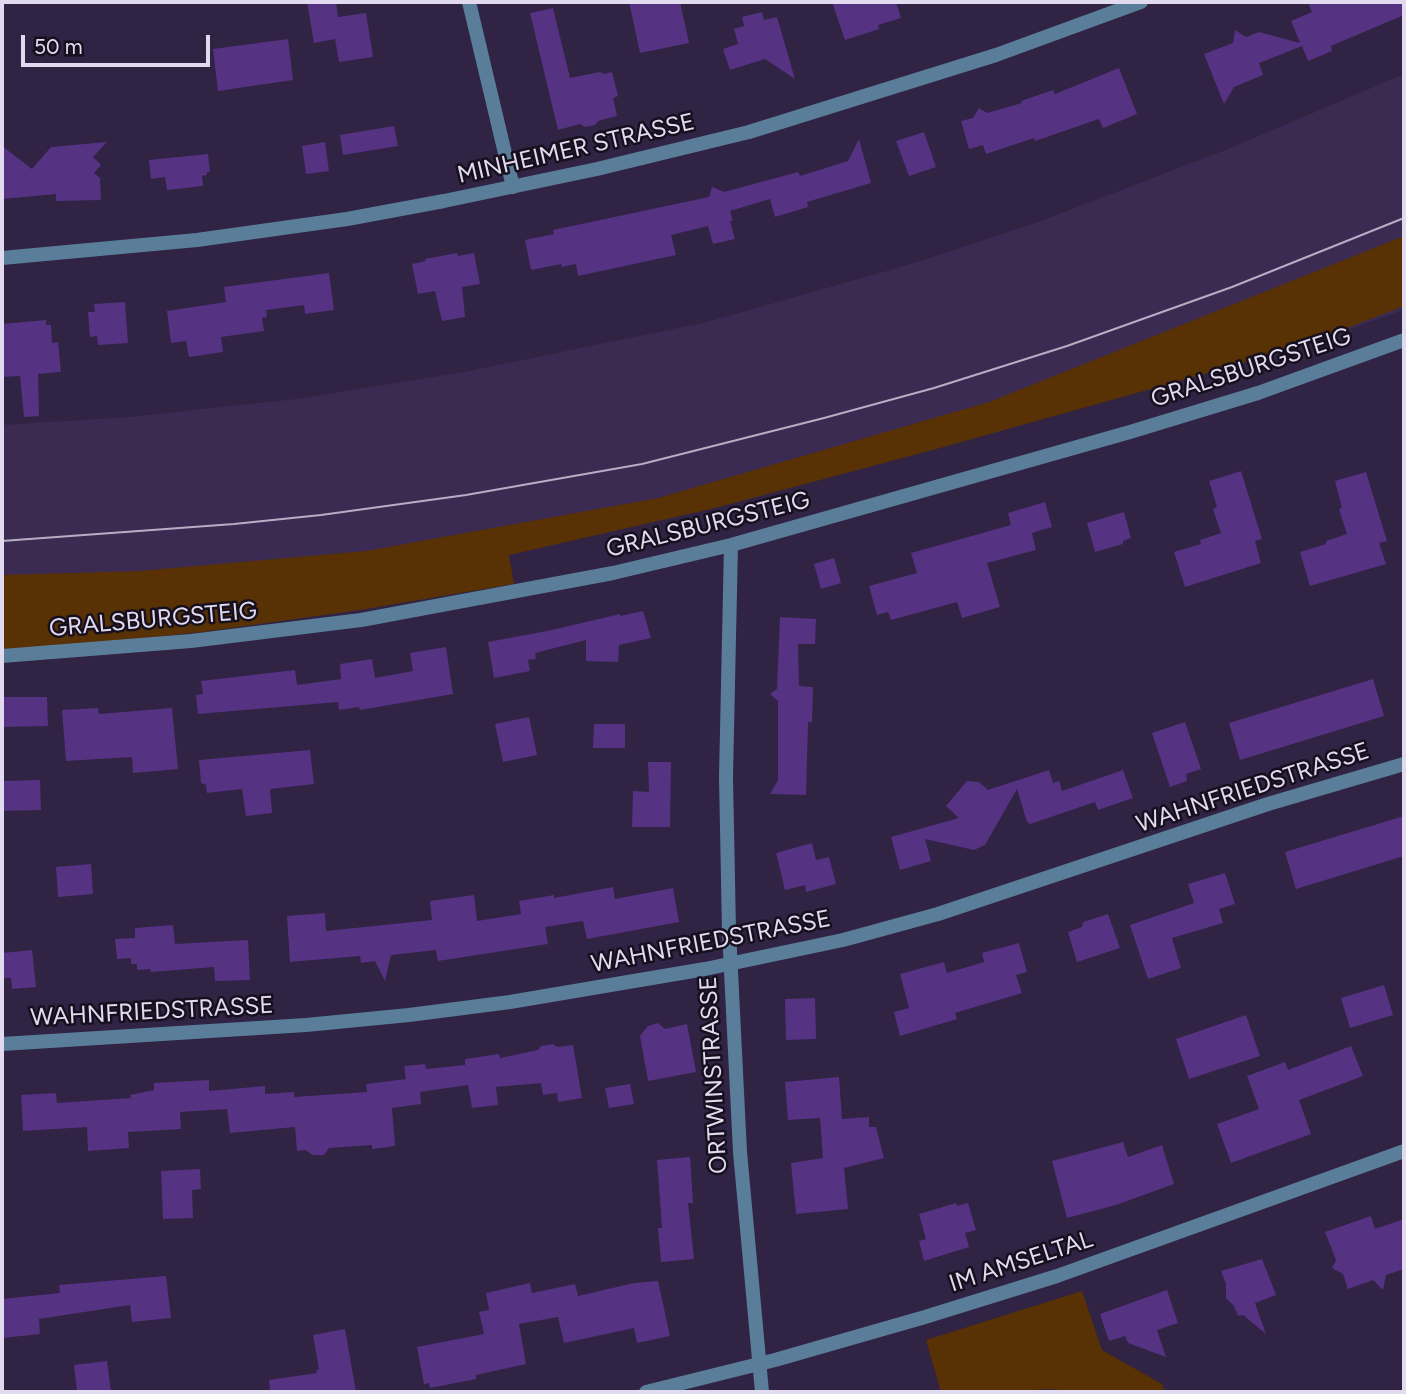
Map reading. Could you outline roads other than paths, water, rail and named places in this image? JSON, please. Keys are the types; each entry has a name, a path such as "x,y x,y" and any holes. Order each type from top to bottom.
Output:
{"street":[{"path":"469,2 513,187"},
{"name":"MINHEIMER STRASSE","path":"2,258 198,240 347,219 597,169 751,132 996,55 1141,2"},
{"name":"GRALSBURGSTEIG","path":"2,656 191,641 360,620 614,573 732,545 1193,412 1301,378 1404,340"},
{"name":"ORTWINSTRASSE","path":"732,545 726,777 730,964 740,1152 762,1392"},
{"name":"WAHNFRIEDSTRASSE","path":"2,1044 306,1026 410,1015 510,1002 730,964 843,940 938,914 1268,804 1404,764"},
{"name":"IM AMSELTAL","path":"646,1392 758,1365 1056,1276 1404,1152"}],"tram line":[{"path":"2,541 321,515 466,495 642,464 934,388 1067,346 1232,287 1404,218"}]}
